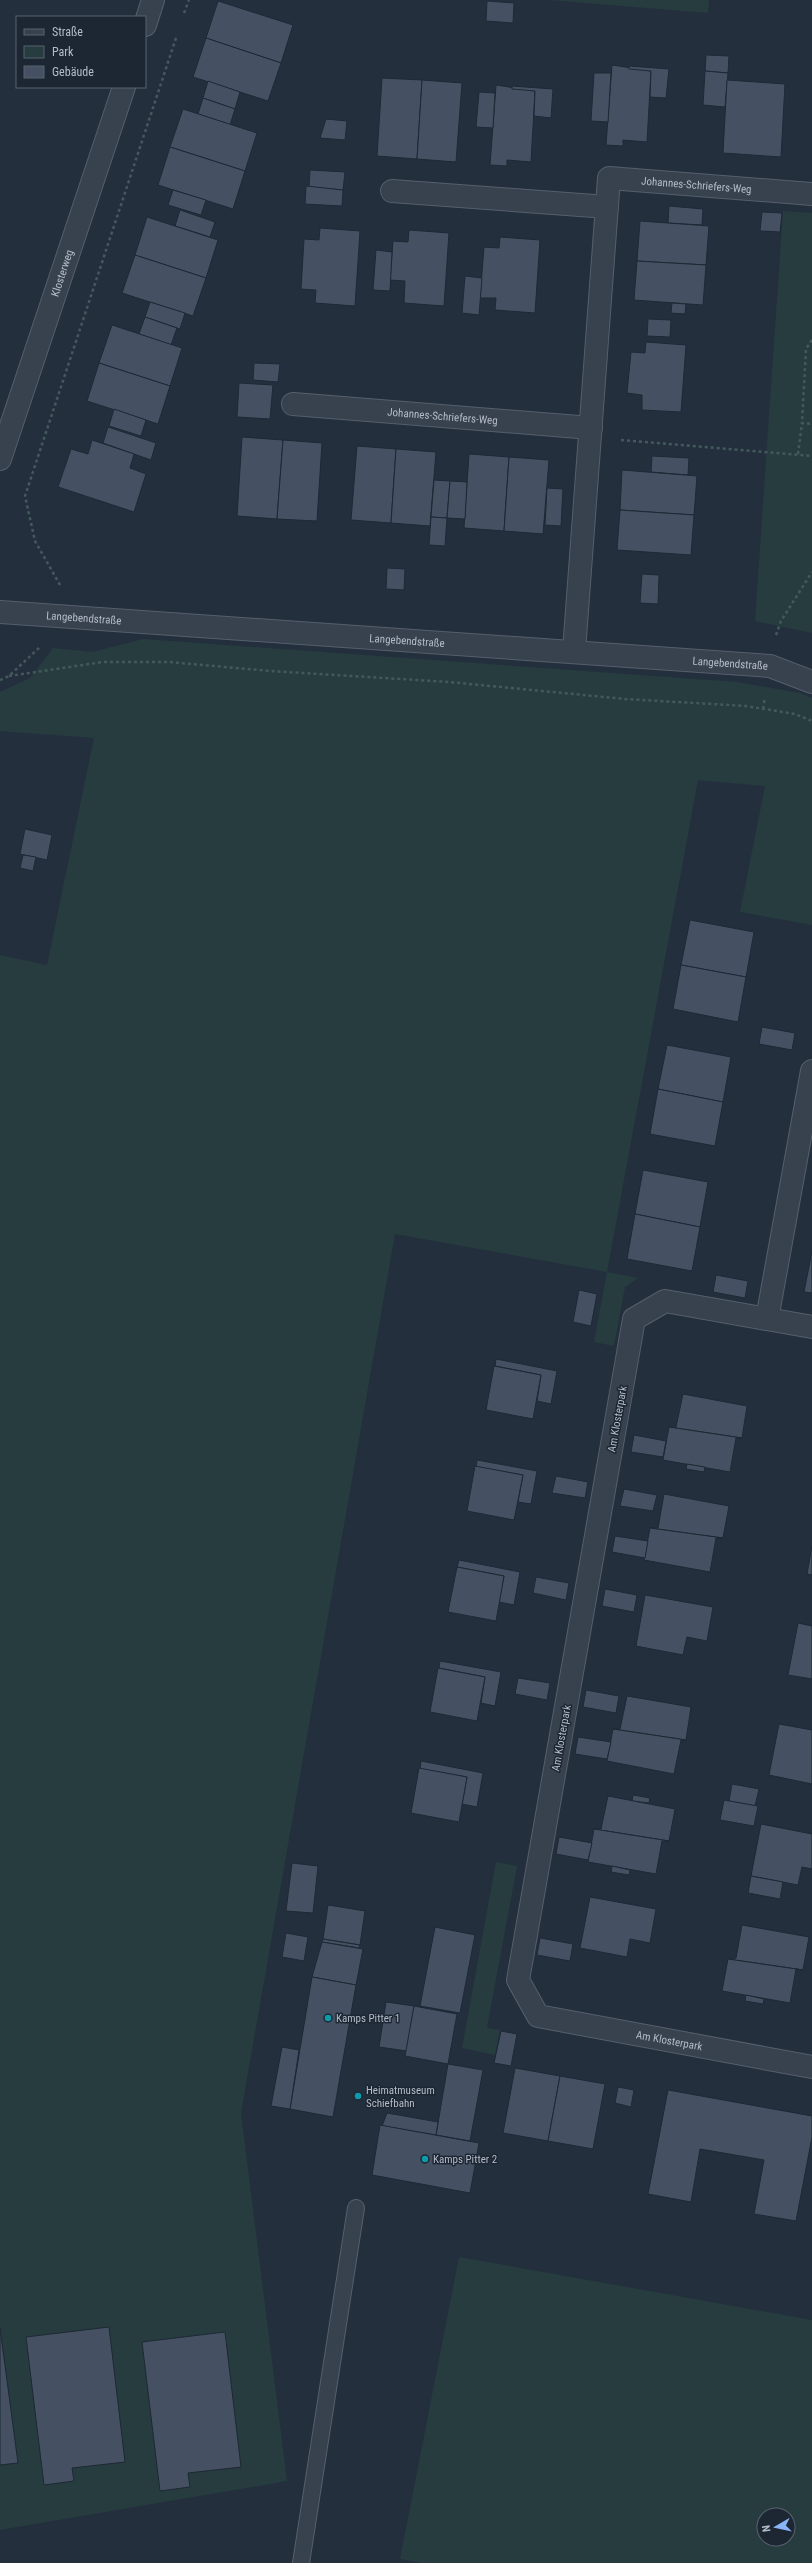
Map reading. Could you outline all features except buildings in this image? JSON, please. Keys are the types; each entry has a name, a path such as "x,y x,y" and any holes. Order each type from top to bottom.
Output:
{"street":[{"path":"146,22 153,0"},
{"name":"Klosterweg","path":"0,459 124,88"},
{"name":"Johannes-Schriefers-Weg","path":"574,651 609,178 812,194"},
{"path":"392,191 607,207"},
{"name":"Johannes-Schriefers-Weg","path":"293,404 591,433"},
{"name":"Langebendstraße","path":"0,612 574,651 770,666 812,682"},
{"path":"767,1319 812,1071"},
{"name":"Am Klosterpark","path":"812,1327 665,1301 634,1319 518,1980 538,2016 812,2067"}],"lane":[{"path":"301,2563 356,2208"}],"path":[{"path":"184,15 188,0"},
{"path":"61,583 35,541 25,496 179,30"},
{"path":"798,454 802,423 806,349 812,340"},
{"path":"802,423 812,424"},
{"path":"591,433 812,456"},
{"path":"770,666 781,621 812,572"},
{"path":"9,676 103,662 154,661 270,671 437,681 625,700 746,706 795,714 812,721"}],"green space":[{"path":"549,0 709,0 708,13"},
{"path":"783,211 812,213 812,633 755,621"},
{"path":"143,639 737,682 800,693 812,698 812,925 740,912 765,786 698,780 607,1272 395,1234 241,2113 287,2481 0,2530 0,955 47,965 94,738 0,731 0,692 30,678 53,648 92,652"},
{"path":"607,1272 638,1278 625,1287 614,1346 594,1342"},
{"path":"496,1862 517,1866 487,2028 500,2030 495,2055 462,2048"},
{"path":"459,2257 812,2320 812,2563 422,2563 400,2559"}],"place":[{"name":"Kamps Pitter 1","path":"328,2018"},
{"name":"Heimatmuseum Schiefbahn","path":"358,2096"},
{"name":"Kamps Pitter 2","path":"425,2159"}]}
